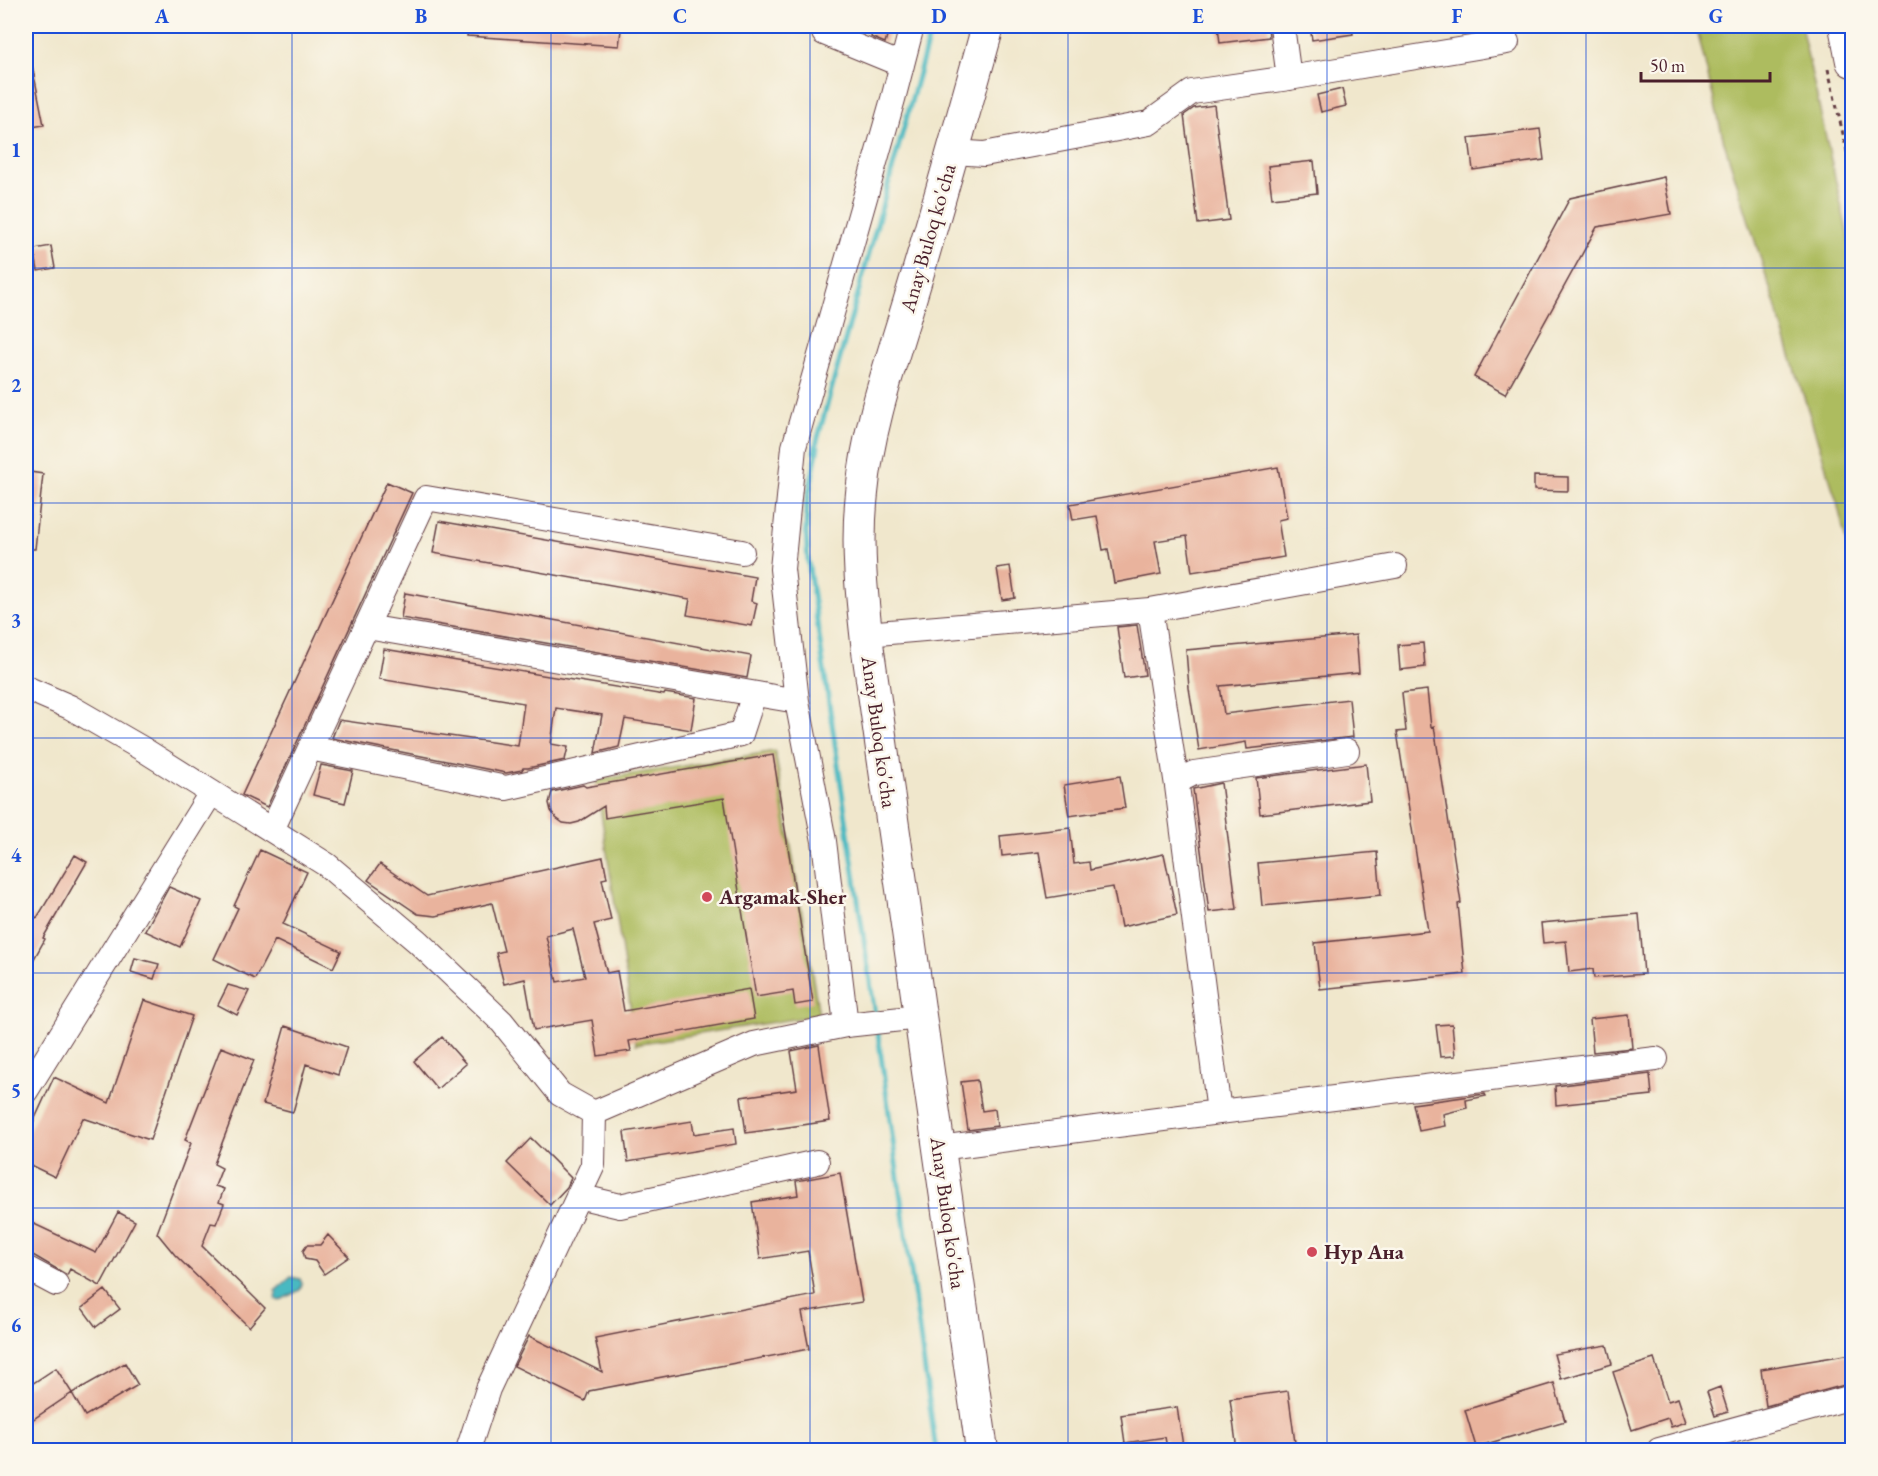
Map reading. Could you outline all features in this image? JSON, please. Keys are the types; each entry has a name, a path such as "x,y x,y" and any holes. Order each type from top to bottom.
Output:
{"main road":[{"name":"Anay Buloq ko'cha","path":"982,1450 939,1148 907,1019 859,578 859,534 862,492 879,404 988,26"},
{"path":"1840,64 1845,26"}],"street":[{"path":"825,26 824,33 902,65"},
{"path":"856,1024 797,701 782,569 794,447 912,26"},
{"path":"1282,26 1289,78"},
{"path":"953,152 984,154 1149,123 1192,92 1507,42"},
{"path":"272,830 426,498 742,552"},
{"path":"866,634 1150,610 1395,566"},
{"path":"1150,610 1177,786 1219,1112"},
{"path":"367,627 797,701"},
{"path":"26,687 70,706 327,864 417,940 502,1022 560,1094 594,1113"},
{"path":"310,748 506,788 741,734 754,694"},
{"path":"1177,786 1182,779 1194,773 1347,750"},
{"path":"26,1091 211,793"},
{"path":"594,1113 754,1044 856,1024 907,1019"},
{"path":"939,1148 1656,1059"},
{"path":"468,1450 488,1389 593,1165 594,1113"},
{"path":"578,1196 620,1206 817,1162"},
{"path":"26,1268 56,1284"},
{"path":"1659,1450 1852,1396"}],"path":[{"path":"1840,64 1852,173"}],"green space":[{"path":"1696,26 1801,26 1852,253 1852,567 1837,502 1724,142"},
{"name":"Argamak-Sher","path":"775,751 819,1015 636,1044 596,780"}],"water":[{"path":"291,1277 300,1279 302,1284 300,1290 279,1301 276,1299 275,1291"}],"building":[{"path":"468,26 555,26 621,30 619,46 467,36"},
{"path":"874,26 890,26 885,43 871,37"},
{"path":"1218,26 1268,26 1269,37 1220,43"},
{"path":"1310,26 1352,26 1353,34 1312,40"},
{"path":"32,65 44,125 26,128 26,66"},
{"path":"1342,89 1346,106 1321,112 1317,95"},
{"path":"1214,105 1229,220 1198,224 1184,115 1194,108"},
{"path":"1540,129 1544,160 1473,170 1469,138"},
{"path":"1314,161 1317,193 1272,198 1268,166"},
{"path":"1664,177 1671,214 1597,227 1505,394 1474,377 1570,198"},
{"path":"51,246 55,268 38,271 34,249"},
{"path":"1278,467 1287,518 1278,520 1284,557 1192,572 1187,536 1155,541 1161,574 1114,583 1108,549 1103,550 1097,516 1073,520 1070,504"},
{"path":"30,472 43,474 35,549 26,549 26,511"},
{"path":"1534,476 1568,477 1568,491 1534,490"},
{"path":"387,482 412,493 267,807 242,795"},
{"path":"439,521 755,577 751,601 757,603 752,626 687,615 690,599 433,553"},
{"path":"1010,566 1015,598 1002,600 997,568"},
{"path":"405,593 751,656 747,678 401,618"},
{"path":"1137,625 1145,675 1124,678 1117,627"},
{"path":"1356,635 1359,673 1220,686 1224,714 1349,699 1353,737 1247,749 1246,742 1199,750 1189,688 1186,650"},
{"path":"1423,643 1425,667 1400,670 1398,645"},
{"path":"384,649 664,695 665,693 696,698 691,730 625,719 619,747 595,753 602,715 556,708 551,744 568,747 565,760 506,773 332,738 339,720 518,746 524,703 379,679"},
{"path":"1427,690 1431,727 1434,726 1461,903 1458,904 1465,974 1320,989 1315,943 1428,931 1397,732 1406,731 1402,693"},
{"path":"773,755 813,1002 795,1005 793,991 756,997 724,798 605,818 604,806 579,822 571,824 563,823 556,818 549,803 552,792 583,785 586,787"},
{"path":"1366,764 1370,801 1260,814 1256,778"},
{"path":"321,765 353,771 345,803 313,795"},
{"path":"1120,776 1125,808 1069,816 1064,785"},
{"path":"1221,783 1237,909 1209,912 1193,789"},
{"path":"1070,828 1074,864 1089,862 1090,870 1164,854 1177,915 1121,927 1113,887 1047,898 1039,852 1002,856 1000,836"},
{"path":"260,850 307,872 283,924 341,951 333,968 275,940 255,979 214,959 238,908 234,906"},
{"path":"1377,852 1381,895 1262,906 1258,863"},
{"path":"75,855 87,862 43,938 45,939 26,973 26,911 37,918"},
{"path":"603,857 607,878 602,879 611,920 594,924 607,973 617,971 624,1011 749,989 754,1019 629,1041 631,1051 598,1056 592,1020 534,1030 525,979 504,984 496,953 504,951 492,903 436,916 418,914 368,880 380,864 427,896","holes":["573,929 585,977 557,982 546,936"]},
{"path":"169,887 201,901 180,947 145,931"},
{"path":"1639,914 1644,974 1594,978 1593,969 1569,972 1566,941 1543,943 1541,923"},
{"path":"135,958 159,964 154,979 131,972"},
{"path":"228,985 249,991 237,1015 218,1005"},
{"path":"144,1000 192,1016 150,1140 83,1118 55,1177 26,1163 26,1138 54,1077 109,1103"},
{"path":"1629,1015 1632,1048 1593,1052 1590,1019"},
{"path":"1452,1024 1455,1056 1440,1057 1436,1025"},
{"path":"285,1026 347,1047 338,1075 306,1064 293,1112 263,1104"},
{"path":"442,1037 466,1064 437,1089 414,1061"},
{"path":"819,1045 830,1121 746,1133 741,1097 797,1089 791,1051"},
{"path":"221,1047 254,1060 214,1164 222,1168 215,1186 224,1189 219,1202 224,1204 216,1224 211,1223 202,1246 265,1308 249,1327 175,1255 157,1233 191,1143 185,1140"},
{"path":"1650,1074 1652,1095 1556,1105 1555,1086"},
{"path":"977,1080 982,1111 995,1109 997,1126 968,1130 961,1082"},
{"path":"1485,1094 1486,1096 1466,1100 1467,1108 1443,1114 1445,1126 1419,1131 1413,1104"},
{"path":"692,1121 694,1134 734,1128 736,1144 628,1162 624,1132"},
{"path":"531,1138 571,1178 567,1187 550,1205 507,1163"},
{"path":"840,1173 862,1302 802,1312 809,1349 589,1391 585,1401 514,1366 529,1336 602,1372 595,1338 815,1295 808,1251 760,1259 752,1202 798,1195 796,1181"},
{"path":"118,1212 135,1221 100,1286 70,1269 67,1275 33,1255 26,1254 26,1232 30,1222 96,1253"},
{"path":"328,1235 349,1257 324,1274 315,1261 305,1259 303,1251 307,1245 320,1245"},
{"path":"105,1290 120,1309 96,1327 82,1308"},
{"path":"1607,1345 1612,1364 1561,1379 1554,1354"},
{"path":"1852,1354 1852,1383 1766,1406 1761,1369"},
{"path":"1654,1359 1668,1401 1678,1398 1686,1422 1671,1427 1668,1418 1632,1430 1613,1372"},
{"path":"125,1363 138,1385 85,1416 72,1393"},
{"path":"56,1368 72,1393 26,1424 26,1388"},
{"path":"1554,1383 1565,1421 1476,1447 1465,1410"},
{"path":"1720,1387 1728,1412 1715,1416 1707,1392"},
{"path":"1288,1391 1296,1450 1237,1450 1230,1399"},
{"path":"1177,1407 1183,1446 1167,1448 1165,1437 1125,1443 1121,1415"}],"waterway":[{"path":"875,1015 808,561 807,503 818,447 814,452 932,26"},
{"path":"877,1027 936,1450"}],"place":[{"name":"Argamak-Sher","path":"707,897"},
{"name":"Нур Ана","path":"1312,1252"}]}
